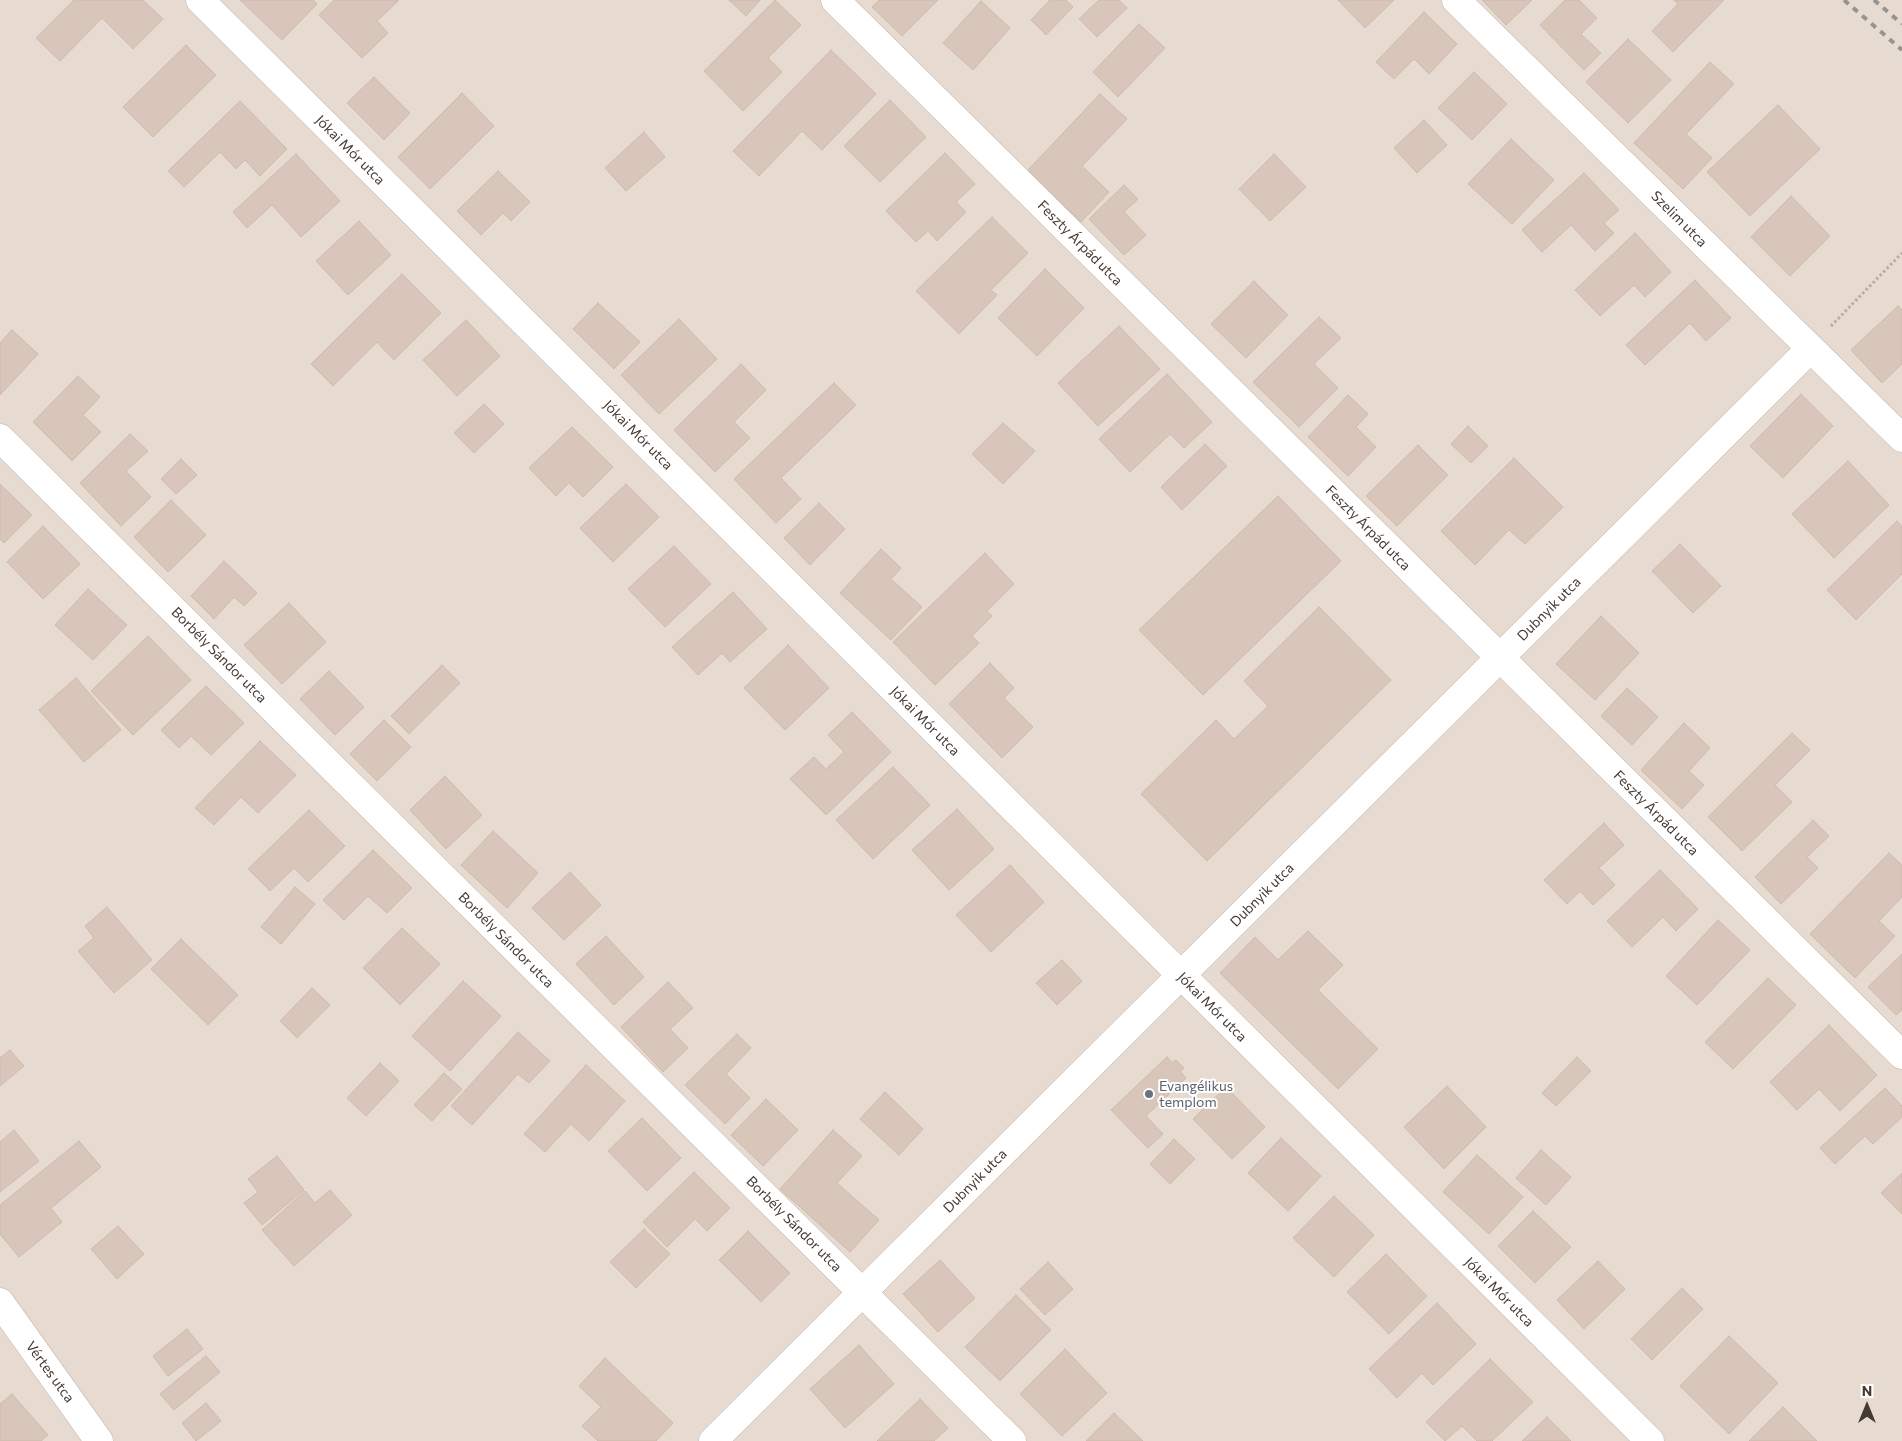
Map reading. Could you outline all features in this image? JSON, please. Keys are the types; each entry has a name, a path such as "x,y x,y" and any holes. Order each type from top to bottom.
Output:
{"street":[{"name":"Jókai Mór utca","path":"200,0 1650,1441"},
{"name":"Feszty Árpád utca","path":"834,0 1902,1055"},
{"name":"Szelim utca","path":"1456,0 1902,438"},
{"name":"Dubnyik utca","path":"713,1441 1810,348"},
{"name":"Borbély Sándor utca","path":"0,438 1012,1441"},
{"name":"Vértes utca","path":"0,1302 99,1441"}],"path":[{"path":"1810,348 1902,253"}],"shaded area":[{"path":"0,0 1902,0 1902,1441 0,1441"}],"building":[{"path":"74,0 143,0 163,19 133,49 102,18 60,61 36,38"},
{"path":"240,0 313,0 317,4 282,40"},
{"path":"334,0 399,0 377,21 388,33 362,58 319,15"},
{"path":"729,0 760,0 746,16"},
{"path":"775,0 801,25 768,58 782,72 743,111 704,71"},
{"path":"879,0 938,0 902,36 872,7"},
{"path":"1050,0 1066,0 1073,7 1046,35 1031,20"},
{"path":"1099,0 1119,0 1127,8 1097,37 1079,19"},
{"path":"1338,0 1394,0 1365,28"},
{"path":"1482,0 1532,0 1506,25"},
{"path":"1565,0 1579,0 1597,18 1581,34 1601,53 1584,70 1540,25"},
{"path":"1674,0 1724,0 1673,52 1652,31 1678,4"},
{"path":"981,1 1010,28 973,70 943,43"},
{"path":"1424,12 1457,44 1429,74 1414,59 1394,79 1376,62"},
{"path":"1139,24 1165,48 1118,97 1093,72"},
{"path":"1628,39 1671,80 1628,123 1586,82"},
{"path":"186,45 216,75 153,137 123,107"},
{"path":"831,50 876,94 822,150 802,131 759,176 733,151"},
{"path":"1710,62 1734,84 1686,134 1712,158 1683,189 1634,143"},
{"path":"1474,72 1507,104 1472,140 1438,108"},
{"path":"374,77 410,113 384,140 347,103"},
{"path":"462,93 494,126 430,189 398,157"},
{"path":"1100,94 1127,119 1082,166 1109,192 1081,222 1027,171"},
{"path":"890,100 926,137 880,182 844,146"},
{"path":"240,101 287,149 260,176 245,160 236,169 220,152 184,187 168,171"},
{"path":"1778,105 1820,149 1750,216 1707,172"},
{"path":"1424,120 1447,145 1417,173 1394,148"},
{"path":"644,132 665,157 626,191 605,168"},
{"path":"1511,139 1554,180 1512,224 1468,184"},
{"path":"945,153 975,184 956,202 966,212 937,241 928,231 916,242 886,211"},
{"path":"296,154 340,201 301,237 272,205 247,228 233,212"},
{"path":"1274,154 1306,187 1270,221 1239,189"},
{"path":"498,171 530,202 511,221 503,213 481,235 457,211"},
{"path":"1584,173 1619,210 1604,223 1614,233 1595,251 1571,225 1542,252 1522,230"},
{"path":"1124,185 1138,199 1124,212 1146,235 1124,255 1089,219"},
{"path":"1791,196 1830,236 1790,276 1751,237"},
{"path":"992,217 1028,253 991,290 997,295 959,334 916,291"},
{"path":"359,221 391,255 348,295 316,261"},
{"path":"1635,233 1671,272 1645,297 1634,285 1600,316 1575,290"},
{"path":"1045,269 1084,308 1037,356 998,318"},
{"path":"402,274 441,313 394,360 377,342 333,386 311,364"},
{"path":"1695,280 1731,318 1706,341 1690,323 1645,365 1626,345"},
{"path":"1254,281 1288,315 1246,358 1211,324"},
{"path":"598,303 640,342 614,369 573,329"},
{"path":"1898,306 1902,310 1902,364 1882,383 1851,350"},
{"path":"1319,317 1341,338 1314,364 1338,388 1299,427 1253,382"},
{"path":"679,319 717,359 659,414 621,375"},
{"path":"466,320 500,356 457,396 423,360"},
{"path":"1119,326 1160,369 1098,426 1058,383"},
{"path":"12,330 38,354 0,395 0,343"},
{"path":"741,364 766,390 734,422 750,438 715,472 674,430"},
{"path":"1167,374 1212,422 1184,448 1170,434 1130,472 1099,439"},
{"path":"78,376 100,397 83,415 101,432 72,461 33,422"},
{"path":"834,383 856,405 781,478 801,499 776,523 734,479"},
{"path":"1801,394 1833,426 1783,478 1750,446"},
{"path":"1348,395 1368,414 1356,427 1376,447 1348,476 1308,437"},
{"path":"484,404 504,424 474,453 454,433"},
{"path":"1003,423 1035,451 1003,484 972,454"},
{"path":"1468,426 1488,446 1471,463 1451,444"},
{"path":"572,427 613,467 583,497 569,483 556,496 529,468"},
{"path":"130,434 148,451 126,471 151,497 121,526 80,483"},
{"path":"1205,444 1227,466 1182,510 1161,487"},
{"path":"1418,445 1448,475 1397,526 1366,496"},
{"path":"1514,458 1563,507 1525,544 1509,530 1475,565 1441,531"},
{"path":"181,459 197,475 176,494 161,479"},
{"path":"1848,461 1889,505 1834,558 1792,514"},
{"path":"0,484 32,515 4,543 0,539"},
{"path":"626,484 659,517 613,562 580,528"},
{"path":"1278,496 1341,561 1203,695 1139,630"},
{"path":"171,500 206,535 168,572 134,537"},
{"path":"819,503 845,529 810,565 784,538"},
{"path":"1897,521 1902,526 1902,574 1856,620 1827,590"},
{"path":"43,526 80,564 43,599 7,562"},
{"path":"1680,544 1721,586 1693,613 1652,571"},
{"path":"674,546 711,584 665,627 628,589"},
{"path":"881,549 901,568 891,579 922,607 891,640 840,593"},
{"path":"985,553 1014,584 987,611 992,616 972,636 979,643 935,685 893,642"},
{"path":"224,561 257,593 244,606 234,597 214,619 191,596"},
{"path":"88,589 127,625 93,660 55,625"},
{"path":"733,592 767,629 730,662 722,653 698,675 672,647"},
{"path":"289,603 326,642 282,684 244,645"},
{"path":"1319,607 1391,680 1207,861 1141,794 1216,720 1234,739 1268,706 1244,681"},
{"path":"1601,616 1639,653 1595,700 1556,664"},
{"path":"148,636 191,680 133,735 91,691"},
{"path":"788,645 829,688 785,730 744,688"},
{"path":"990,663 1014,688 1004,698 1033,727 1002,758 949,704"},
{"path":"442,665 460,683 409,734 391,716"},
{"path":"329,671 364,707 335,735 300,699"},
{"path":"76,678 121,730 84,762 39,710"},
{"path":"206,686 244,723 211,755 191,736 179,748 161,730"},
{"path":"1627,688 1658,717 1632,745 1601,716"},
{"path":"852,712 891,752 826,815 790,779 814,757 826,769 844,752 828,735"},
{"path":"384,720 411,747 377,781 350,754"},
{"path":"1684,723 1710,748 1689,771 1704,785 1682,809 1641,770"},
{"path":"1792,733 1810,750 1775,785 1792,802 1742,851 1708,817"},
{"path":"260,741 296,775 258,813 241,797 214,825 195,808"},
{"path":"893,767 930,805 873,859 836,820"},
{"path":"445,776 482,815 446,849 410,810"},
{"path":"957,809 994,849 949,890 912,850"},
{"path":"309,810 345,846 308,882 294,868 270,891 248,869"},
{"path":"1813,820 1829,836 1807,857 1818,868 1781,904 1755,877"},
{"path":"1604,823 1624,845 1599,868 1615,885 1593,905 1580,891 1567,904 1544,880"},
{"path":"493,831 538,873 507,908 461,865"},
{"path":"373,850 412,888 387,913 368,896 344,920 323,900"},
{"path":"1889,853 1902,865 1902,897 1879,921 1895,936 1855,978 1810,934"},
{"path":"1010,865 1044,902 991,952 956,915"},
{"path":"1660,870 1698,909 1676,931 1663,917 1632,947 1607,921"},
{"path":"570,872 601,905 564,940 532,908"},
{"path":"295,887 315,904 281,944 261,927"},
{"path":"107,907 152,960 114,993 78,951 94,938 85,926"},
{"path":"1718,920 1750,950 1697,1005 1666,976"},
{"path":"402,928 440,964 400,1005 363,968"},
{"path":"1308,931 1343,965 1318,990 1378,1049 1338,1089 1220,973 1255,937 1278,960"},
{"path":"606,936 644,977 614,1005 576,964"},
{"path":"181,939 238,995 208,1025 151,969"},
{"path":"1902,954 1902,1010 1896,1015 1868,987"},
{"path":"1062,960 1082,981 1057,1005 1036,983"},
{"path":"1768,978 1796,1005 1733,1069 1705,1042"},
{"path":"463,981 501,1016 450,1071 412,1036"},
{"path":"668,982 693,1008 670,1029 688,1048 663,1072 621,1027"},
{"path":"312,988 330,1005 297,1038 280,1021"},
{"path":"1829,1025 1877,1075 1840,1111 1819,1089 1797,1110 1770,1082"},
{"path":"518,1032 550,1061 529,1083 518,1074 472,1125 451,1106"},
{"path":"737,1034 751,1048 726,1074 750,1098 725,1124 685,1085"},
{"path":"10,1050 24,1066 0,1086 0,1058"},
{"name":"Evangélikus templom","path":"1167,1057 1172,1063 1176,1060 1184,1068 1180,1071 1186,1078 1146,1116 1163,1134 1148,1148 1111,1110"},
{"path":"1577,1057 1591,1071 1556,1106 1542,1093"},
{"path":"380,1063 399,1081 366,1116 347,1098"},
{"path":"586,1065 625,1101 589,1141 571,1124 545,1152 524,1134"},
{"path":"444,1073 462,1089 432,1121 414,1105"},
{"path":"1447,1086 1486,1127 1444,1169 1404,1127"},
{"path":"1226,1087 1265,1127 1232,1159 1193,1119"},
{"path":"1885,1088 1902,1106 1902,1117 1873,1144 1865,1136 1835,1164 1820,1148"},
{"path":"885,1092 923,1129 899,1155 860,1119"},
{"path":"766,1099 798,1130 763,1166 731,1135"},
{"path":"642,1118 681,1158 647,1191 608,1151"},
{"path":"14,1130 39,1161 0,1192 0,1142"},
{"path":"833,1130 862,1156 837,1183 879,1220 850,1252 780,1189"},
{"path":"1281,1138 1321,1176 1288,1211 1248,1173"},
{"path":"1174,1139 1195,1159 1170,1184 1150,1164"},
{"path":"79,1141 101,1167 51,1208 62,1222 19,1257 0,1234 0,1205"},
{"path":"1541,1150 1571,1177 1546,1205 1516,1178"},
{"path":"1477,1155 1523,1197 1489,1234 1443,1192"},
{"path":"277,1156 304,1190 262,1225 244,1203 258,1192 248,1179"},
{"path":"694,1172 730,1208 707,1231 695,1219 667,1247 643,1222"},
{"path":"1902,1173 1902,1214 1881,1193"},
{"path":"330,1190 352,1215 294,1266 262,1230 305,1191 315,1203"},
{"path":"1334,1196 1374,1235 1334,1277 1293,1238"},
{"path":"1533,1211 1571,1247 1535,1283 1498,1246"},
{"path":"118,1226 144,1254 117,1279 91,1249"},
{"path":"644,1229 670,1254 636,1288 610,1262"},
{"path":"748,1231 790,1273 761,1302 719,1260"},
{"path":"1386,1254 1427,1296 1389,1334 1347,1292"},
{"path":"940,1260 975,1298 938,1332 903,1294"},
{"path":"1598,1261 1625,1289 1584,1329 1557,1300"},
{"path":"1048,1262 1073,1289 1045,1315 1020,1289"},
{"path":"1682,1288 1703,1309 1652,1360 1631,1339"},
{"path":"1016,1295 1051,1330 1000,1381 965,1347"},
{"path":"1437,1303 1476,1344 1433,1385 1422,1373 1397,1398 1369,1369"},
{"path":"187,1329 203,1349 168,1376 153,1356"},
{"path":"1729,1336 1778,1383 1729,1434 1680,1386"},
{"path":"859,1345 894,1384 845,1428 810,1389"},
{"path":"1065,1349 1107,1393 1062,1436 1020,1394"},
{"path":"206,1356 220,1372 174,1410 160,1394"},
{"path":"605,1358 673,1423 656,1441 598,1441 582,1426 601,1407 579,1386"},
{"path":"1490,1359 1533,1402 1492,1441 1477,1441 1462,1426 1445,1441 1426,1422"},
{"path":"12,1394 48,1435 41,1441 0,1441 0,1404"},
{"path":"920,1399 948,1428 934,1441 877,1441"},
{"path":"206,1403 221,1421 196,1441 182,1423"},
{"path":"1783,1407 1817,1441 1749,1441"},
{"path":"1114,1413 1143,1441 1086,1441"},
{"path":"1547,1417 1571,1441 1522,1441"}],"railway":[{"path":"1844,0 1902,50"},
{"path":"1874,0 1902,24"}],"place":[{"name":"Evangélikus templom","path":"1149,1094"}]}
